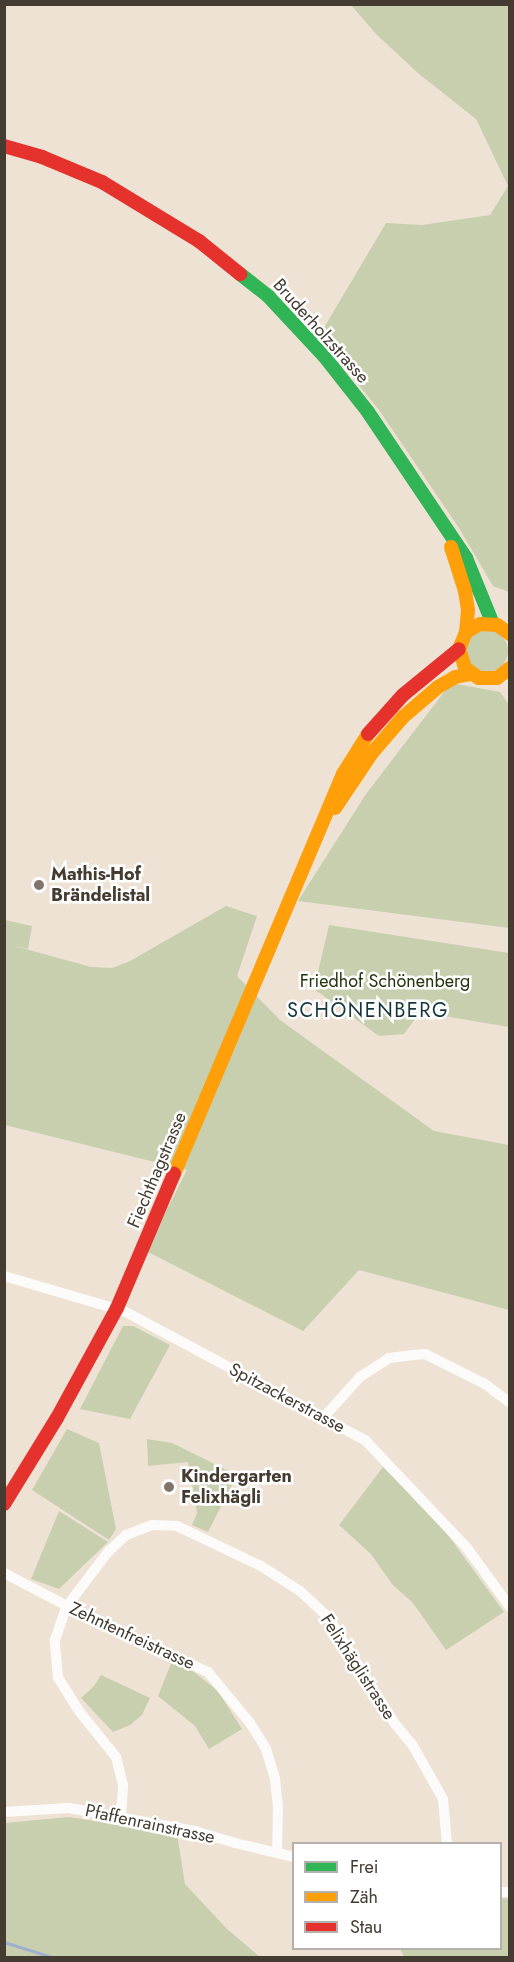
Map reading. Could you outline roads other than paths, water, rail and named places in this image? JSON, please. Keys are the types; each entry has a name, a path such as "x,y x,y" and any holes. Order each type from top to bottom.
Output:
{"street":[{"name":"Bruderholzstrasse","path":"4,146 42,157 102,182 152,210 237,269 268,296 324,356 368,412 465,558 493,624"},
{"name":"Bruderholzstrasse","path":"442,522 465,591 468,610 466,632 459,650"},
{"path":"466,632 480,624 493,624 510,634"},
{"path":"459,650 462,665 470,674 483,679 496,678 510,685"},
{"name":"Fiechthagstrasse","path":"4,1504 72,1392 117,1308 317,839 338,783 370,731 403,695 459,650"},
{"path":"496,678 510,668"},
{"name":"Fiechthagstrasse","path":"317,839 372,753 403,717 438,687 455,677 470,674"},
{"name":"Spitzackerstrasse","path":"4,1275 117,1308 365,1440 467,1548 510,1607"},
{"path":"323,1418 360,1377 389,1358 414,1354 424,1354 485,1384 510,1403"},
{"name":"Felixhäglistrasse","path":"121,1816 123,1785 116,1757 79,1711 58,1678 55,1640 67,1606 108,1552 126,1535 152,1525 177,1526 212,1540 264,1568 300,1591 328,1617 395,1724 412,1744 442,1799 447,1842"},
{"name":"Zehntenfreistrasse","path":"4,1573 67,1606 208,1672 250,1723 266,1749 275,1779 278,1807 277,1852"},
{"name":"Pfaffenrainstrasse","path":"4,1812 69,1808 121,1816 195,1831 292,1856"}],"waterway":[{"path":"4,1942 55,1958"}],"place":[{"name":"Mathis-Hof Brändelistal","path":"39,885"},
{"name":"Kindergarten Felixhägli","path":"169,1487"}],"district":[{"name":"SCHÖNENBERG","path":"368,1010"}],"park label":[{"name":"Friedhof Schönenberg","path":"385,981"}]}
